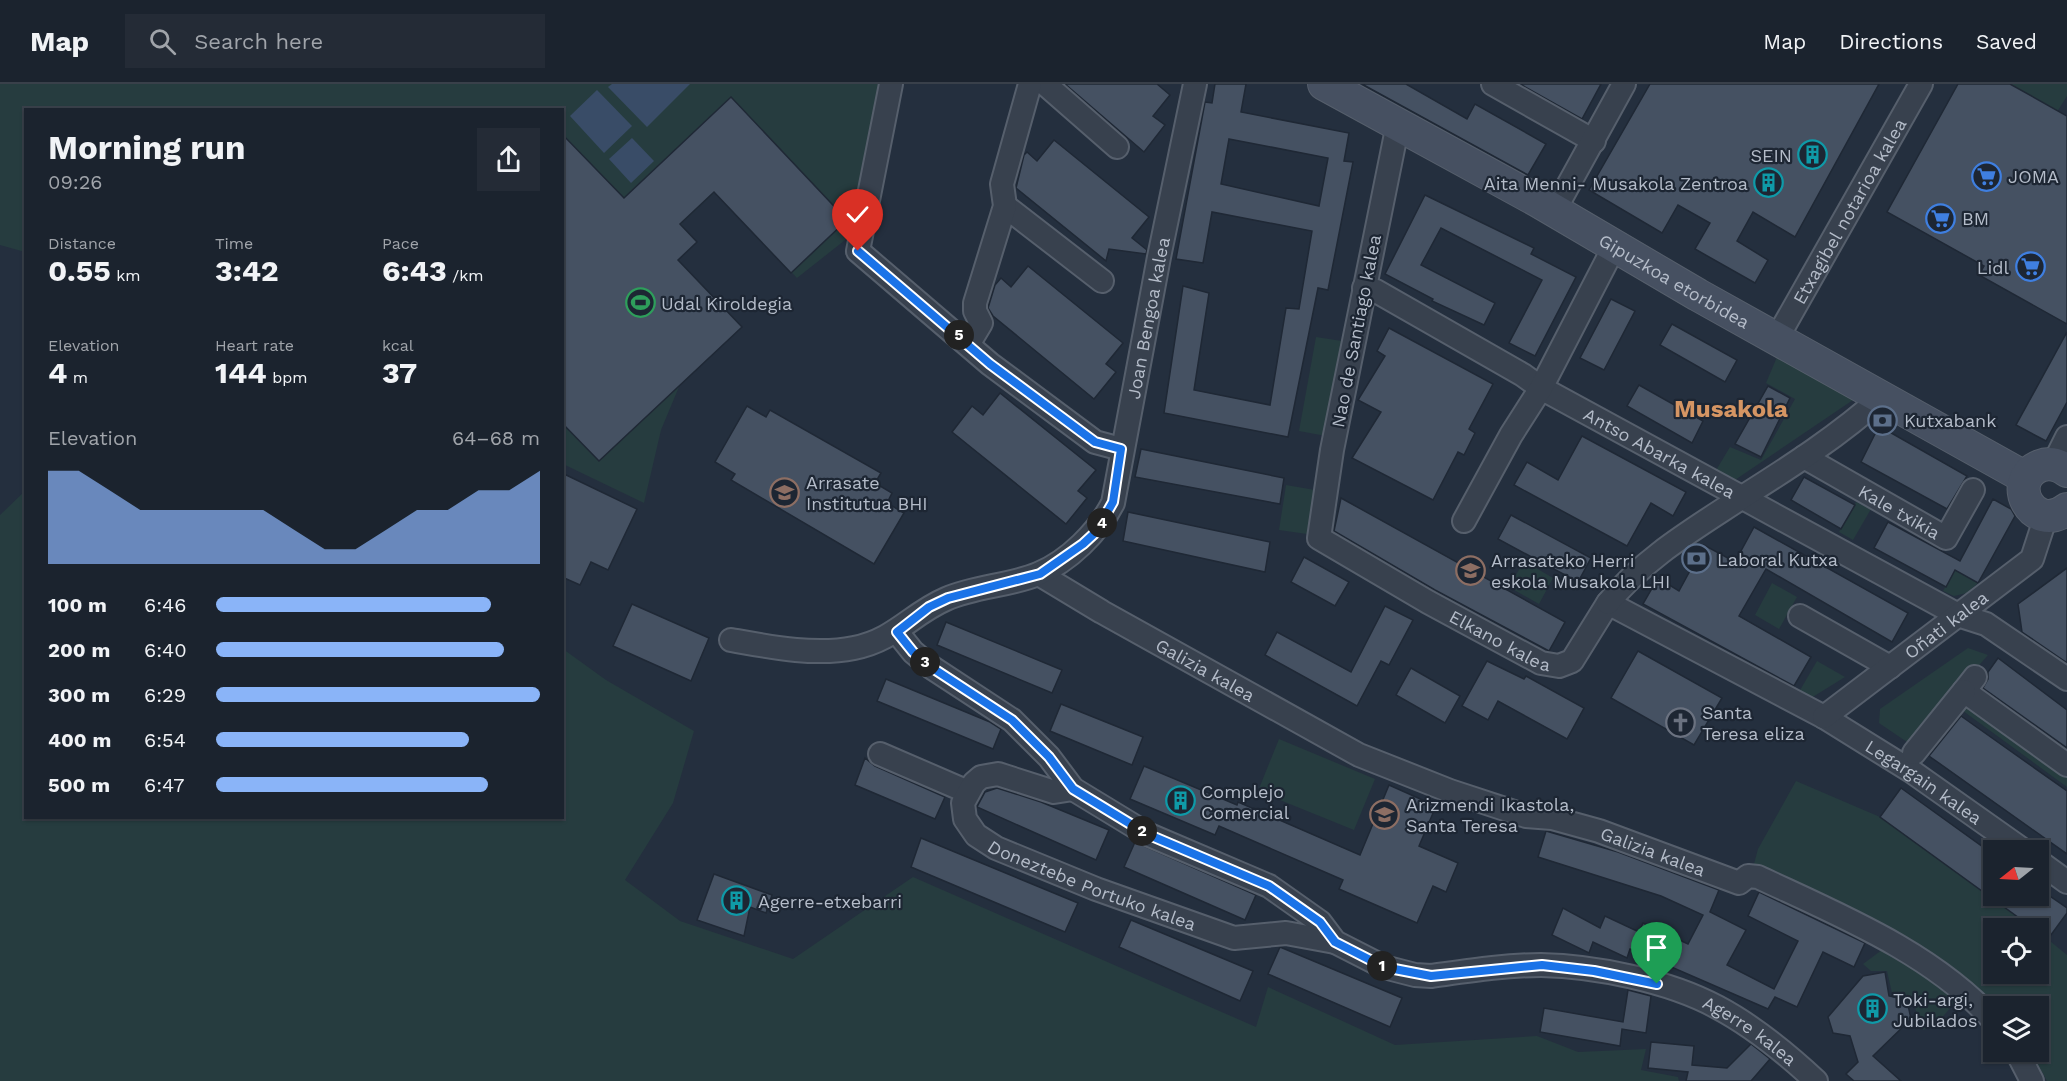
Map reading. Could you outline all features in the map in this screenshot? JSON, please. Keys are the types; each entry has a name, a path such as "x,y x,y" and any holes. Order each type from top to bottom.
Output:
{"street":[{"path":"891,84 858,251 969,343 990,364 1095,442 1121,449"},
{"path":"969,343 981,323 975,312 975,303 1005,206 1002,184 1030,84"},
{"path":"1045,84 1117,147"},
{"name":"Joan Bengoa kalea","path":"1040,574 1083,544 1096,532 1113,502 1121,449 1195,84"},
{"name":"Gipuzkoa etorbidea","path":"1324,84 1883,396 2049,471"},
{"path":"1493,84 1594,141"},
{"path":"1554,211 1624,84"},
{"name":"Etxagibel notarioa kalea","path":"1777,338 1922,84"},
{"name":"Nao de Santiago kalea","path":"1319,538 1332,450 1398,124"},
{"path":"1005,206 1102,281"},
{"path":"1464,520 1511,435 1541,388 1614,247"},
{"name":"Antso Abarka kalea","path":"1364,288 1523,375 1541,388 1958,615 1986,624 2067,679"},
{"path":"1824,717 1608,603 1622,586 1645,565 1688,532 1804,457 1883,396"},
{"path":"2057,513 2038,514 2026,502 2024,494 2049,471 2067,437"},
{"name":"Kale txikia","path":"1804,457 1946,538 1973,490"},
{"name":"Oñati kalea","path":"1824,717 2032,559 2057,513"},
{"name":"Elkano kalea","path":"1319,538 1428,602 1541,663 1559,666 1572,661 1608,603"},
{"path":"731,640 815,650 844,650 876,642 897,632 929,607 948,598 1040,574"},
{"name":"Galizia kalea","path":"1040,574 1334,742 1450,791 1526,816 1552,818 1599,831 1739,883 1748,876 1758,877 1882,936 1957,987 1983,1009"},
{"path":"1800,616 1890,667"},
{"path":"897,632 913,652 931,667 1012,720 1049,757 1073,789 1147,834 1269,886 1320,922 1335,942"},
{"path":"1914,753 1970,684 2067,765"},
{"name":"Legargain kalea","path":"1824,717 1911,771 2009,840"},
{"path":"880,754 968,792 981,777 998,774 1054,792 1073,789"},
{"name":"Doneztebe Portuko kalea","path":"968,792 963,802 965,819 976,835 996,848 1096,889 1234,938 1286,933 1335,942"},
{"path":"2049,869 2067,882"},
{"name":"Agerre kalea","path":"1335,942 1384,967 1415,975 1542,965 1594,971 1664,985 1717,1007 1776,1047 1816,1081"},
{"path":"2022,1062 2032,1081"}],"green space":[{"name":"Udal Kiroldegia","path":"0,84 882,84 854,233 797,278 715,192 681,224 697,242 678,259 681,382 661,430 644,503 564,464 564,108 24,108 24,252 0,245"},
{"path":"2010,84 2067,84 2067,96 2057,112"},
{"path":"1316,337 1342,341 1326,436 1299,431"},
{"path":"1777,357 1853,400 1732,482 1715,472 1730,447 1761,460 1795,399 1766,383"},
{"path":"1286,485 1315,490 1307,534 1279,530"},
{"path":"24,492 24,819 564,819 564,650 606,680 694,731 673,803 625,880 680,921 793,959 913,877 1256,1027 1268,987 1395,1045 1537,1036 1578,1052 1646,1049 1641,1070 1678,1077 1679,1081 0,1081 0,515"},
{"path":"1856,502 1871,509 1853,540 1839,532"},
{"path":"1524,561 1553,578 1539,604 1509,587"},
{"path":"1955,570 1978,583 1967,593 1954,596 1943,591"},
{"path":"1772,583 1797,597 1779,629 1755,615"},
{"path":"1968,648 1988,655 1910,744 1879,723 1880,709"},
{"path":"1817,661 1845,677 1811,698 1799,692"},
{"path":"1965,698 2067,772 2067,787 1959,708"},
{"path":"1279,739 1375,779 1354,830 1258,791"},
{"path":"1796,781 1880,817 1983,892 1983,906 2003,906 2019,918 1983,918 1983,984 2049,984 2049,940 2067,955 2067,1081 2047,1081 2037,1062 2049,1062 2049,996 1983,998 1943,961 1883,923 1754,864 1758,849"},
{"path":"1886,947 1957,998 1942,1017 1923,1030 1912,1000 1892,993 1887,971 1871,971 1863,964"}],"water":[{"path":"612,84 690,84 647,127 608,87"},
{"path":"597,90 632,126 604,153 570,116"},
{"path":"632,138 654,161 631,183 609,159"}],"building":[{"path":"1065,84 1157,84 1170,95 1153,116 1165,125 1144,152"},
{"path":"1215,84 1246,84 1241,112 1349,133 1344,161 1353,162 1328,290 1318,288 1288,437 1164,413 1183,286 1209,293 1194,390 1270,405 1286,308 1299,309 1312,231 1212,212 1203,263 1176,259 1205,102 1212,103","holes":["1229,139 1328,158 1319,206 1221,184"]},
{"path":"1362,84 1406,84 1467,119 1475,104 1546,144 1528,175"},
{"path":"1520,84 1601,84 1582,119"},
{"path":"1650,84 1879,84 1795,237 1753,212 1737,241 1768,260 1755,283 1695,249 1710,223 1678,205 1662,233 1589,190"},
{"name":"JOMA","path":"1958,84 2010,84 2067,116 2067,324 1979,275 1984,266 1887,212"},
{"path":"731,97 847,220 791,273 714,192 680,224 697,242 678,260 742,327 599,461 564,425 564,136 624,198"},
{"path":"1054,140 1149,217 1132,238 1147,250 1146,254 1109,249 1106,261 1016,188 1024,155 1027,152 1037,161"},
{"path":"1425,195 1534,248 1531,254 1576,277 1535,356 1509,343 1542,280 1441,228 1421,265 1495,303 1484,325 1432,301 1433,299 1385,274"},
{"path":"1028,266 1123,343 1106,364 1116,372 1094,399 993,316 988,308 995,285 1001,278 1011,287"},
{"path":"1611,299 1635,311 1604,370 1580,358"},
{"path":"1672,324 1737,360 1725,382 1660,345"},
{"path":"1389,328 1493,384 1469,429 1475,433 1464,455 1458,452 1433,500 1352,458 1381,412 1358,400 1385,356 1377,351"},
{"path":"2067,332 2067,402 2046,441 2016,425"},
{"path":"1639,385 1703,421 1692,443 1627,406"},
{"path":"1768,386 1790,398 1761,457 1735,444"},
{"path":"1000,393 1096,470 1078,491 1087,498 1066,524 952,432 972,406 983,415"},
{"path":"747,406 766,417 770,410 881,473 875,483 892,493 887,503 904,513 874,564 731,480 735,474 715,462"},
{"path":"1879,426 1967,476 1947,509 1861,462"},
{"path":"1582,436 1686,492 1673,516 1651,503 1627,546 1514,485 1527,462 1558,480"},
{"path":"1141,449 1284,478 1280,504 1135,477"},
{"path":"564,474 637,509 608,570 591,562 580,585 564,578"},
{"path":"1804,477 1855,505 1841,529 1791,500"},
{"path":"1341,498 1565,622 1549,651 1435,590 1334,531"},
{"path":"1993,499 2011,509 2015,516 1978,583 1955,570 1946,587 1874,548 1888,522 1960,561"},
{"path":"1128,512 1270,542 1265,572 1123,541"},
{"path":"1511,515 1591,558 1578,582 1498,539"},
{"path":"1754,527 1908,613 1892,642 1766,569 1739,616 1811,657 1794,686 1643,604 1658,578 1679,591 1704,545 1735,562"},
{"path":"1304,557 1349,582 1335,606 1291,582"},
{"path":"2067,568 2067,663 2022,632 2018,604"},
{"path":"632,604 709,638 691,681 613,646"},
{"path":"1385,606 1413,620 1389,665 1381,661 1357,706 1265,655 1277,632 1351,672"},
{"path":"946,622 1062,670 1052,693 937,645"},
{"name":"Santa Teresa eliza","path":"1638,651 1722,698 1694,745 1611,698"},
{"path":"1998,658 2067,710 2067,748 1983,688 1988,679 1988,672"},
{"path":"1487,661 1524,679 1526,676 1584,708 1567,739 1498,701 1488,720 1462,706"},
{"path":"1411,668 1460,696 1445,723 1396,695"},
{"path":"886,679 990,722 1001,729 993,749 877,701"},
{"path":"1061,704 1143,737 1132,765 1050,731"},
{"path":"1961,716 2067,791 2067,854 2049,840 1929,756"},
{"path":"865,758 875,766 945,797 935,819 855,785"},
{"path":"1144,766 1237,805 1238,802 1360,855 1389,785 1436,806 1419,846 1458,863 1446,892 1433,886 1417,923 1339,889 1343,880 1219,826 1215,835 1130,799"},
{"path":"997,788 1041,802 1109,830 1096,860 977,807 985,792"},
{"path":"1901,788 1983,847 1983,892 1880,817"},
{"path":"1546,831 1618,852 1719,890 1710,912 1746,930 1727,965 1774,989 1798,941 1748,916 1759,892 1865,943 1854,967 1823,952 1797,1007 1775,997 1768,1009 1630,949 1627,958 1593,942 1589,953 1552,935 1563,908 1600,928 1605,916 1639,932 1643,923 1688,944 1703,915 1661,896 1538,857"},
{"path":"921,838 1078,903 1065,932 911,867"},
{"path":"1135,842 1256,895 1245,920 1124,867"},
{"name":"Agerre-etxebarri","path":"714,874 772,895 766,913 750,907 744,936 697,920"},
{"path":"2049,896 2067,908 2067,913 2049,938 2049,918 2019,918 2003,906 2049,906"},
{"path":"1131,920 1253,971 1240,1001 1119,947"},
{"path":"1280,947 1402,998 1390,1027 1268,974"},
{"name":"Toki-argi, Jubilados","path":"1885,972 1889,996 1907,1000 1911,1019 1873,1056 1901,1081 1854,1081 1846,1074 1858,1062 1850,1036 1833,1033 1828,1017 1863,976"},
{"path":"1628,990 1651,996 1646,1033 1622,1029 1620,1046 1540,1032 1544,1008 1623,1022"},
{"path":"1651,1042 1694,1046 1692,1065 1727,1068 1751,1044 1770,1059 1751,1081 1686,1081 1688,1072 1648,1068"}],"place":[{"name":"SEIN","path":"1813,155"},
{"name":"JOMA","path":"1987,176"},
{"name":"Aita Menni- Musakola Zentroa","path":"1769,183"},
{"name":"BM","path":"1941,218"},
{"name":"Lidl","path":"2030,267"},
{"name":"Udal Kiroldegia","path":"640,303"},
{"name":"Kutxabank","path":"1883,420"},
{"name":"Arrasate Institutua BHI","path":"785,492"},
{"name":"Laboral Kutxa","path":"1696,559"},
{"name":"Arrasateko Herri eskola Musakola LHI","path":"1470,570"},
{"name":"Santa Teresa eliza","path":"1681,722"},
{"name":"Complejo Comercial","path":"1180,801"},
{"name":"Arizmendi Ikastola, Santa Teresa","path":"1385,814"},
{"name":"Agerre-etxebarri","path":"737,901"},
{"name":"Toki-argi, Jubilados","path":"1872,1009"}],"district":[{"name":"Musakola","path":"1731,409"}],"route":[{"path":"858,251 969,343 990,364 1095,442 1121,449 1113,502 1096,532 1083,544 1040,574 974,590 929,607 897,632 913,652 931,667 1012,720 1049,757 1073,789 1147,834 1269,886 1320,922 1335,942 1384,967 1415,975 1431,976 1502,967 1542,965 1594,971 1657,984"}]}
